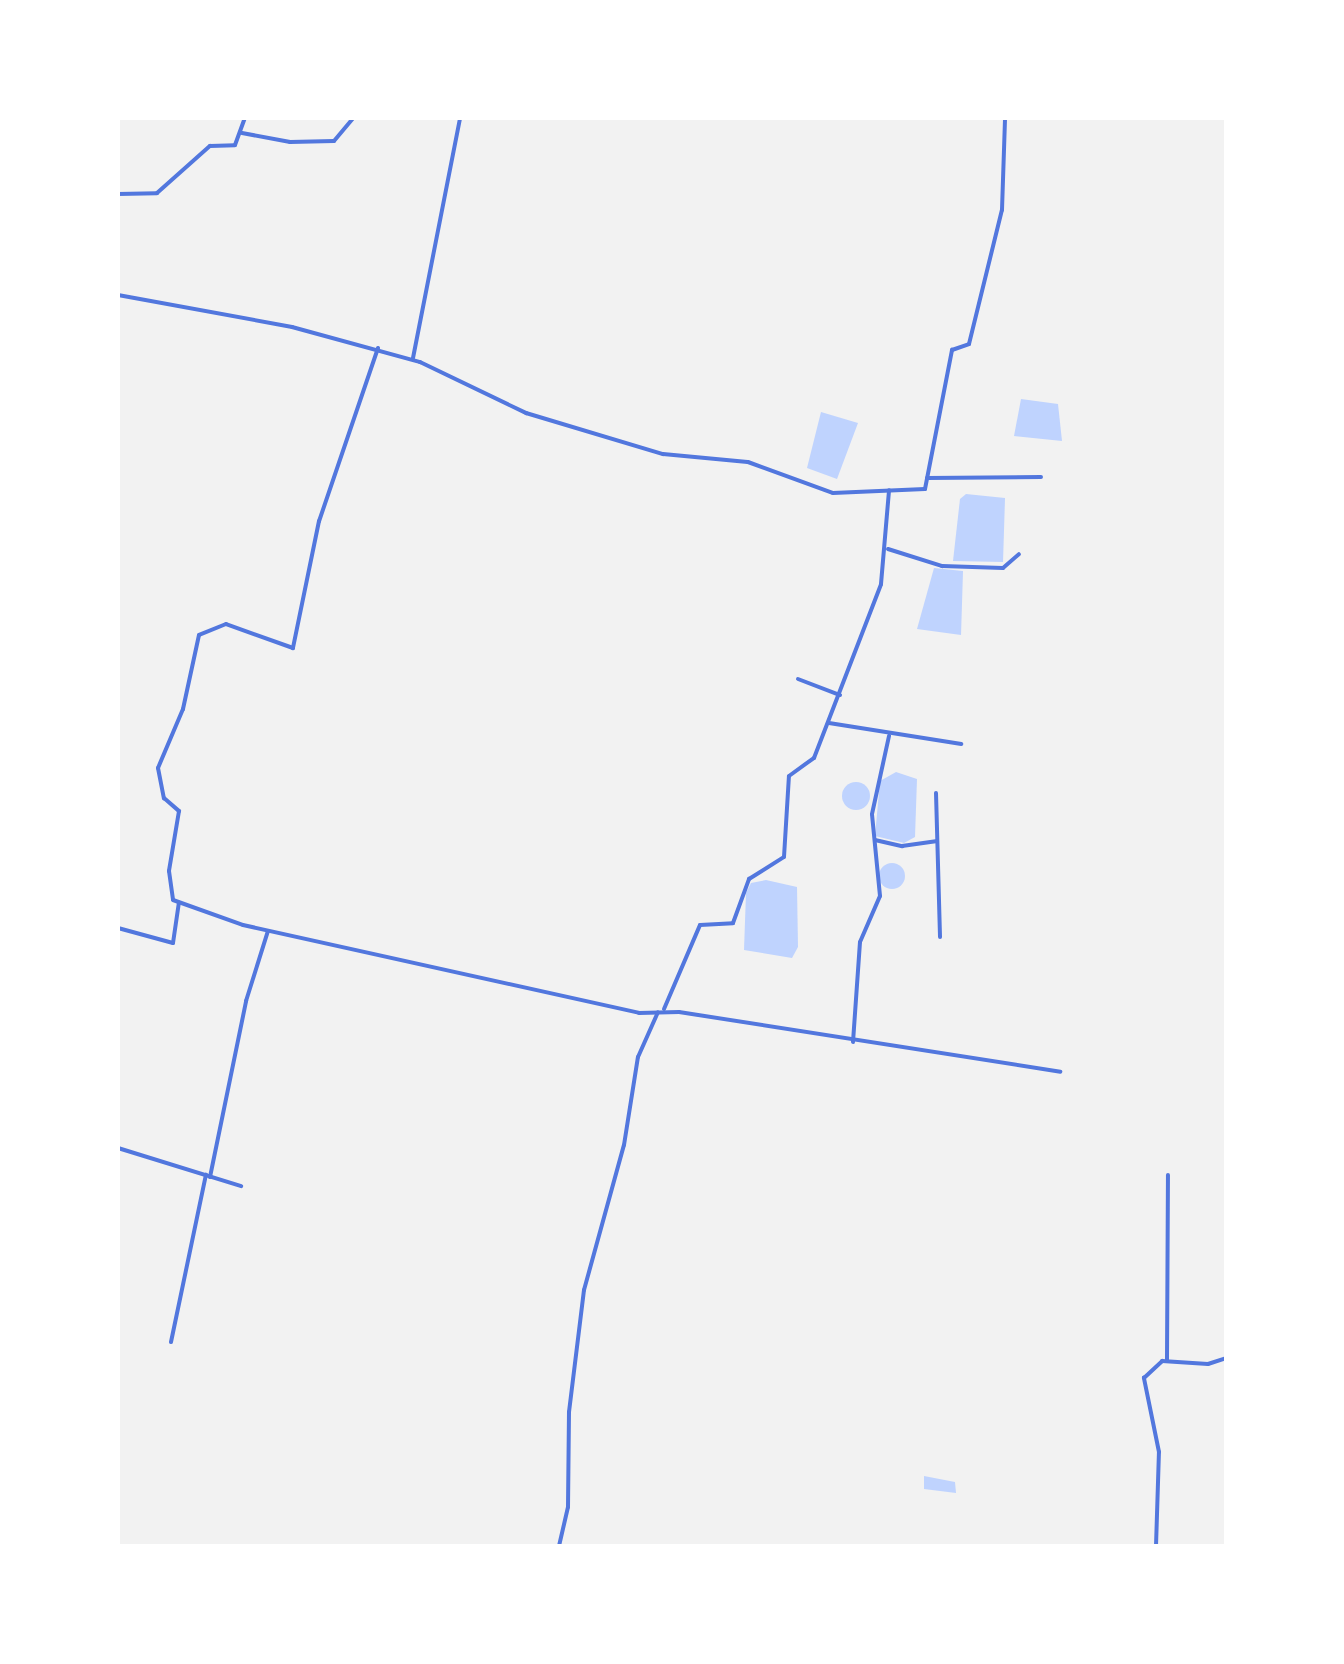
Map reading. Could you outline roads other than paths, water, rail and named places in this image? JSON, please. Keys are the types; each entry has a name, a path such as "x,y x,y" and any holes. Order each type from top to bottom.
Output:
{"street":[{"path":"118,194 157,193 187,161 210,146 234,145 245,118"},
{"path":"242,133 290,142 334,141 353,118"},
{"path":"412,360 460,118"},
{"path":"118,295 292,327 446,370 526,413 644,450 748,462 833,493 924,490 952,350 969,344 1002,210 1005,118"},
{"path":"118,928 173,942 179,902 168,872 180,810 164,798 158,768 183,709 199,634 226,624 293,648 314,538 378,350"},
{"path":"927,478 1041,476"},
{"path":"559,1546 568,1507 569,1412 584,1290 624,1146 638,1057 700,925 733,923 749,880 784,856 789,776 811,763 840,695 888,549 889,490"},
{"path":"888,549 942,566 1003,568 1019,554"},
{"path":"798,680 840,695"},
{"path":"829,722 889,736 961,744"},
{"path":"853,1042 860,942 880,896 873,804 889,736"},
{"path":"936,793 936,841 942,848 940,937"},
{"path":"875,840 902,846 936,841"},
{"path":"179,902 268,930 639,1013 661,1012 1060,1072"},
{"path":"171,1342 246,1001 268,930"},
{"path":"118,1148 241,1186"},
{"path":"1167,1360 1168,1175"},
{"path":"1156,1546 1160,1452 1142,1384 1154,1366 1167,1360 1208,1364 1226,1358"}],"water":[{"path":"1021,399 1058,404 1062,441 1014,436"},
{"path":"821,412 858,423 837,479 807,468"},
{"path":"966,494 1005,498 1003,562 953,561 960,499"},
{"path":"934,568 963,571 961,635 917,629"},
{"path":"896,772 917,779 915,837 904,843 875,836 880,781"},
{"path":"856,782 866,786 870,796 866,806 856,810 846,806 842,796 846,786"},
{"path":"892,863 901,867 905,876 901,885 892,889 883,885 879,876 883,867"},
{"path":"766,880 797,887 798,947 792,958 744,950 746,893 751,883"},
{"path":"924,1476 955,1482 956,1493 924,1489"}]}
